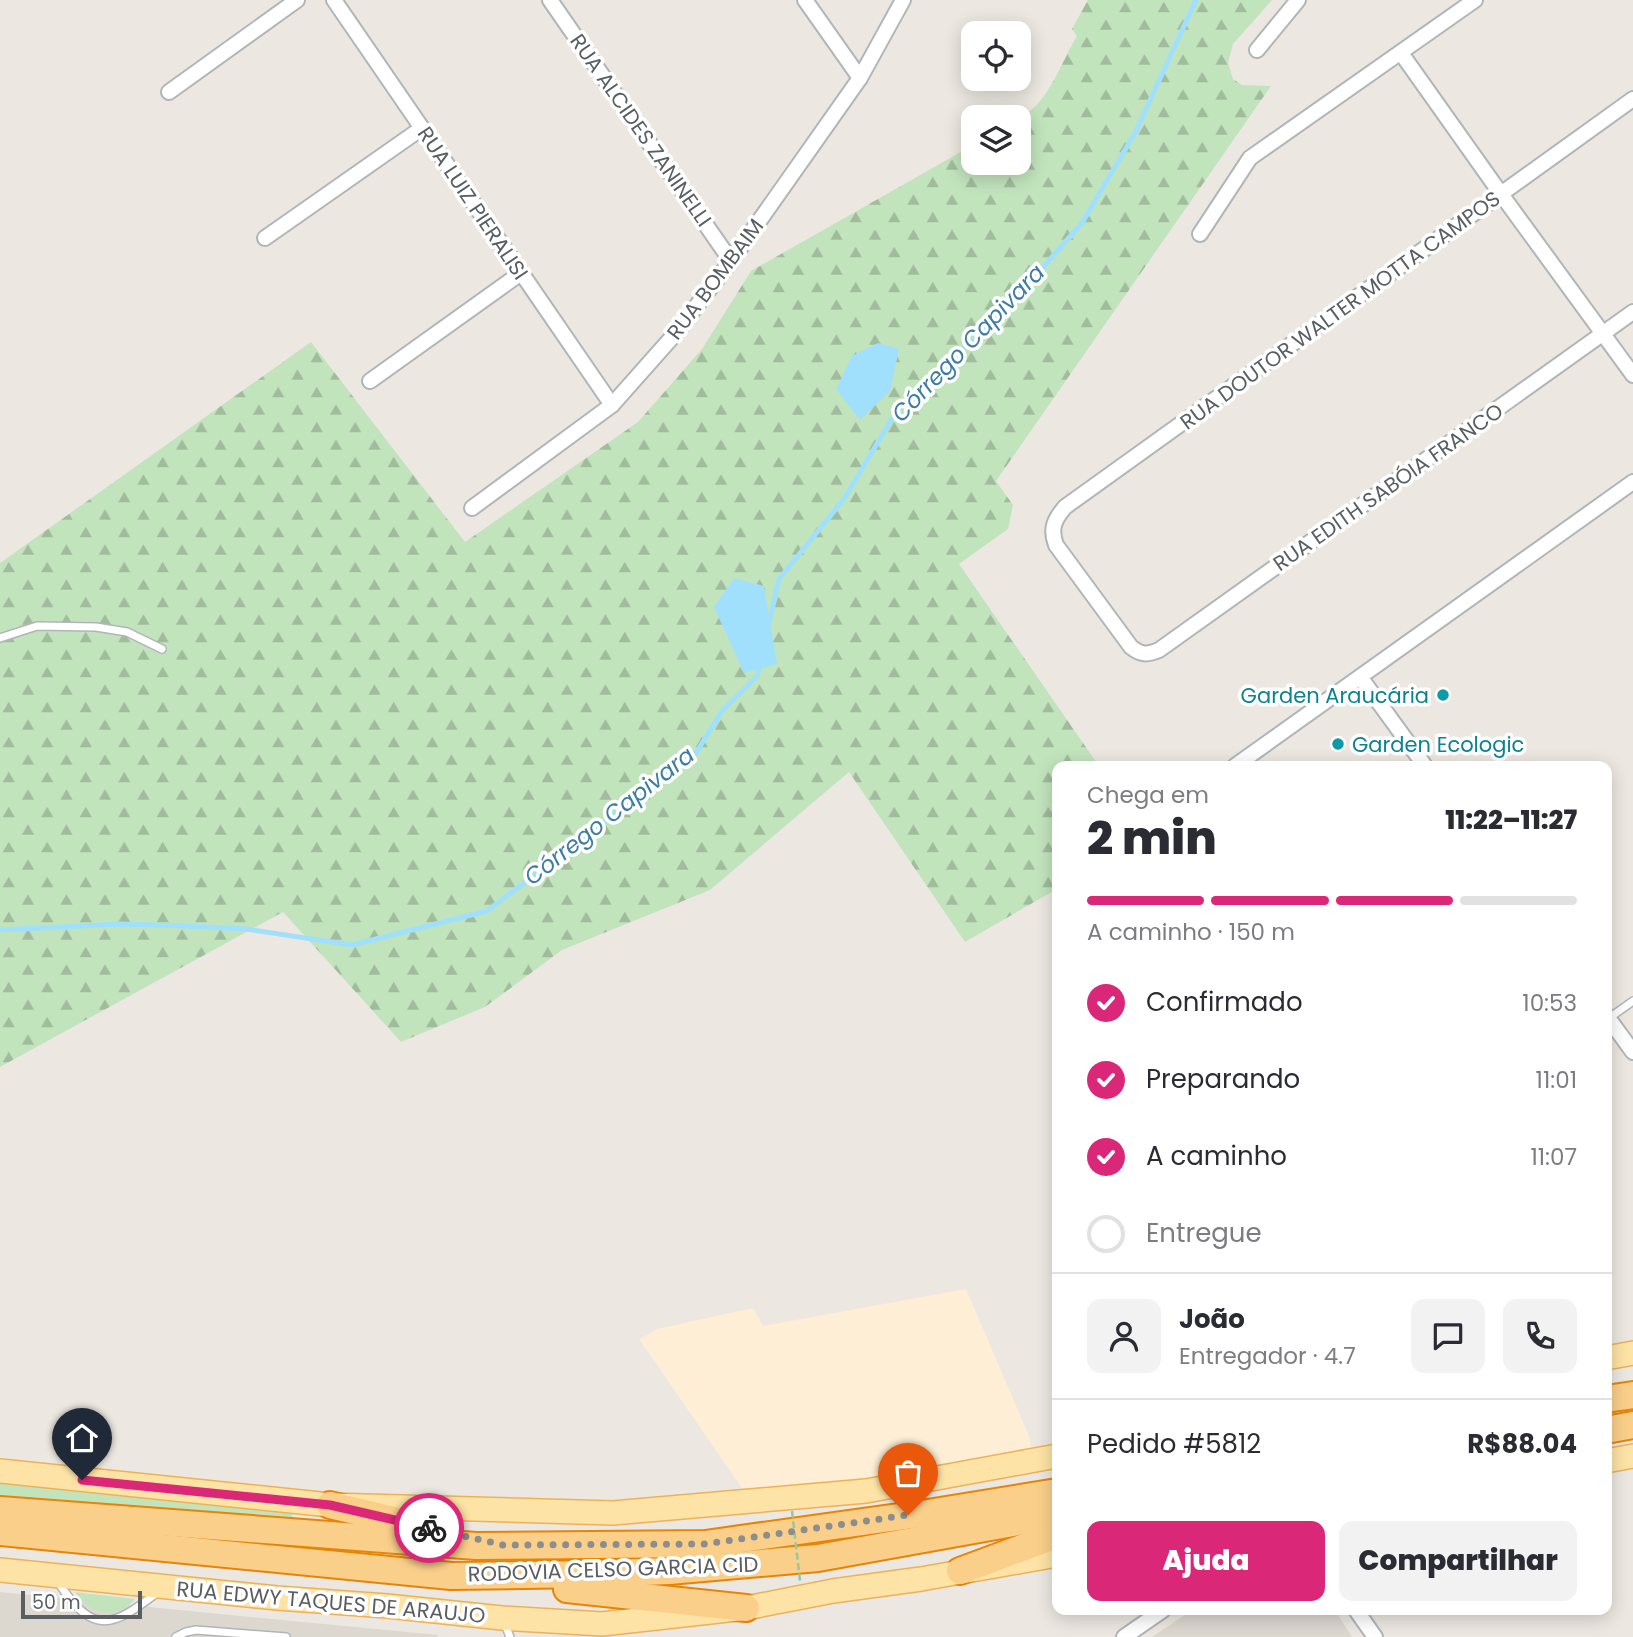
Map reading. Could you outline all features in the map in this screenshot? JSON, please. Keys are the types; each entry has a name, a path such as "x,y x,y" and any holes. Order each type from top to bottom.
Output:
{"highway":[{"path":"1612,1398 1633,1395"},
{"path":"1612,1429 1633,1425"},
{"name":"RODOVIA CELSO GARCIA CID","path":"0,1510 476,1546 705,1544 1052,1493"},
{"path":"330,1505 503,1545"},
{"name":"RODOVIA CELSO GARCIA CID","path":"0,1532 451,1576 588,1574 669,1571 818,1558 1052,1516"},
{"path":"960,1571 1052,1537"},
{"path":"451,1576 747,1608"}],"main road":[{"path":"1612,1357 1633,1353"},
{"path":"1612,1460 1633,1456"},
{"path":"0,1471 330,1505 613,1513 866,1491 1052,1457"},
{"name":"RUA EDWY TAQUES DE ARAUJO","path":"0,1570 277,1598 387,1606 506,1628 602,1624 747,1608 833,1591 921,1579 1052,1556"}],"street":[{"path":"169,92 297,0"},
{"name":"RUA LUIZ PIERALISI","path":"334,0 612,405"},
{"name":"RUA ALCIDES ZANINELLI","path":"550,0 732,261"},
{"path":"805,0 860,78"},
{"name":"RUA BOMBAIM","path":"472,508 612,405 675,334 732,261 860,78 903,0"},
{"path":"1257,50 1298,0"},
{"path":"1200,234 1250,158 1475,0"},
{"path":"1401,53 1500,194 1633,375"},
{"name":"RUA DOUTOR WALTER MOTTA CAMPOS","path":"1139,653 1125,640 1056,545 1053,526 1065,507 1633,99"},
{"path":"265,237 422,128"},
{"path":"370,381 521,273"},
{"name":"RUA EDITH SABÓIA FRANCO","path":"1139,653 1149,654 1159,650 1633,312"},
{"path":"1242,761 1633,482"},
{"path":"1360,678 1421,761"},
{"path":"1612,1022 1633,1052"},
{"path":"1124,1637 1156,1615"},
{"path":"1359,1615 1374,1637"}],"lane":[{"path":"0,638 37,626 96,627 127,632 162,649"},
{"path":"1612,1014 1633,1001"},
{"path":"54,1576 78,1608 94,1619 104,1621 124,1616 165,1587"},
{"path":"176,1637 196,1630 286,1637"}],"path":[{"path":"792,1511 800,1581"}],"shaded area":[{"path":"966,1289 1029,1436 1033,1455 751,1501 639,1339 657,1329 753,1308 763,1326"},
{"path":"0,1592 438,1635 0,1637"},
{"path":"1185,1615 1338,1615 1352,1637 1152,1637"}],"green space":[{"path":"1088,0 1272,0 1233,44 1228,63 1233,79 1242,85 1271,86 996,481 1013,505 1008,529 959,564 1096,761 1052,761 1052,892 965,942 849,772 710,890 562,950 485,1007 401,1042 283,912 0,1067 0,563 311,342 465,542 638,422 702,349 751,271 961,152 961,175 1031,175 1031,110 1053,82 1077,36 1072,29"},
{"path":"0,1482 293,1512 290,1529 0,1497"},
{"path":"75,1592 135,1599 128,1606 112,1613 88,1606"}],"water":[{"path":"878,343 899,349 890,391 860,420 836,389 852,356"},
{"path":"734,578 764,586 777,664 744,673 714,607"}],"waterway":[{"name":"Córrego Capivara","path":"768,628 779,579 844,499 896,412 1007,308 1082,223 1135,133 1196,0"},
{"name":"Córrego Capivara","path":"0,930 121,924 185,926 246,929 352,945 487,911 696,753 722,711 757,676 760,665"}],"way so far":[{"path":"429,1528 503,1545 705,1544 908,1515"}],"place":[{"name":"Garden Araucária","path":"1443,695"},
{"name":"Garden Ecologic","path":"1338,744"}],"route":[{"path":"82,1480 330,1505 429,1528"}]}
